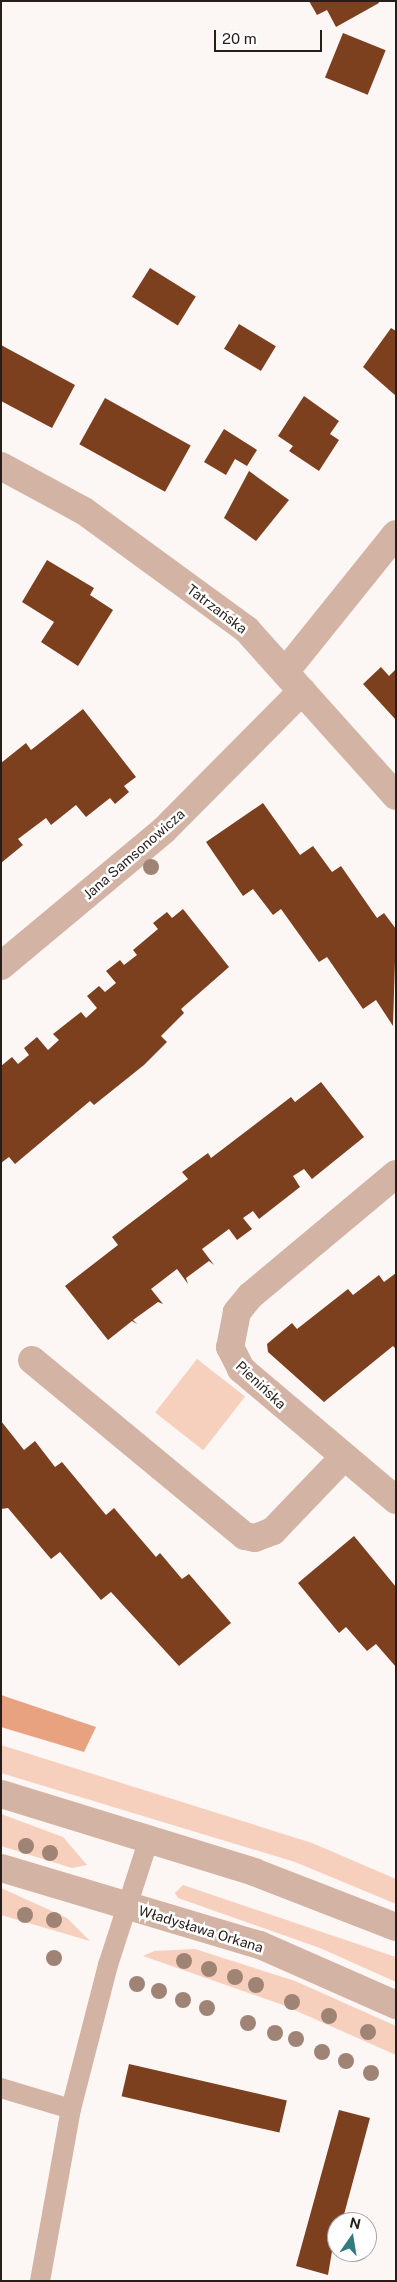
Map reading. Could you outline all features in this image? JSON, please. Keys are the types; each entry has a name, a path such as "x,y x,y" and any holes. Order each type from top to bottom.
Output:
{"street":[{"name":"Tatrzańska","path":"1,466 84,512 239,624 396,796"},
{"name":"Jana Samsonowicza","path":"1,966 164,830 293,682 396,534"},
{"name":"Pienińska","path":"396,1174 250,1296 230,1328 230,1347 241,1369 396,1500"},
{"path":"32,1360 245,1536 254,1538 273,1531 344,1457"},
{"path":"1,1794 254,1872 396,1927"},
{"name":"Władysława Orkana","path":"1,1868 260,1946 396,2005"}],"lane":[{"path":"40,2278 71,2109 108,1965 149,1839"},
{"path":"1,2088 71,2109"}],"shaded area":[{"path":"197,1359 245,1397 203,1450 155,1413"},
{"path":"1,1695 96,1727 84,1752 1,1727"},
{"path":"1,1745 312,1843 396,1879 396,1904 295,1862 1,1773"},
{"path":"1,1814 63,1837 87,1865 72,1868 1,1846"},
{"path":"183,1885 396,1957 396,1982 320,1948 178,1898 175,1893"},
{"path":"1,1888 67,1918 90,1941 1,1915"},
{"path":"195,1949 295,1981 396,2026 396,2055 283,2005 143,1956 154,1951"}],"building":[{"path":"309,1 378,1 379,3 336,27 327,10 317,15"},
{"path":"343,33 386,50 368,95 325,78"},
{"path":"150,268 196,297 178,325 132,297"},
{"path":"239,324 276,346 261,371 224,349"},
{"path":"391,328 396,331 396,396 363,367"},
{"path":"1,345 75,385 52,428 1,401"},
{"path":"304,396 339,421 330,434 339,440 319,471 289,451 293,446 278,436"},
{"path":"105,398 191,446 165,492 79,444"},
{"path":"224,429 257,450 247,466 235,459 226,475 204,462"},
{"path":"249,471 289,500 256,541 224,518"},
{"path":"47,560 94,588 90,595 113,610 78,666 41,642 54,622 22,602"},
{"path":"381,667 389,676 396,669 396,720 363,684"},
{"path":"83,709 136,777 124,786 129,792 115,804 110,798 86,817 76,805 51,825 46,818 18,839 23,845 1,863 1,763 26,743 31,750"},
{"path":"263,803 300,855 313,846 332,872 341,866 377,918 384,913 396,929 393,1026 376,1000 363,1009 327,957 319,962 281,909 273,915 253,889 243,896 206,842"},
{"path":"183,909 229,967 181,1009 184,1013 161,1036 167,1042 144,1065 94,1105 90,1101 15,1164 9,1157 1,1163 1,1066 12,1057 18,1064 29,1055 24,1048 37,1037 48,1050 59,1040 53,1034 81,1012 86,1018 97,1008 87,996 99,986 105,992 116,983 106,971 120,960 124,965 137,955 133,950 158,929 153,923 167,912 172,918"},
{"path":"321,1082 364,1137 312,1179 304,1169 293,1176 300,1187 259,1219 253,1211 243,1218 252,1229 237,1240 229,1229 202,1249 214,1265 209,1261 186,1278 188,1284 177,1269 151,1289 163,1304 158,1302 133,1320 137,1324 132,1321 108,1340 65,1286 118,1245 112,1237 188,1179 182,1172 208,1153 211,1158 291,1097 295,1102"},
{"path":"396,1273 396,1349 393,1346 324,1402 268,1352 267,1344 292,1323 297,1329 348,1289 353,1295 379,1275 384,1282"},
{"path":"1,1421 24,1450 35,1441 55,1467 62,1462 106,1515 114,1508 156,1557 160,1553 182,1579 189,1574 231,1623 179,1666 111,1592 101,1600 60,1552 51,1559 8,1508 1,1509"},
{"path":"354,1536 396,1587 396,1667 376,1644 367,1651 346,1627 339,1633 298,1583"},
{"path":"129,2064 287,2100 279,2133 122,2096"},
{"path":"339,2110 370,2118 345,2212 327,2212 327,2262 330,2262 328,2275 296,2266"}]}
